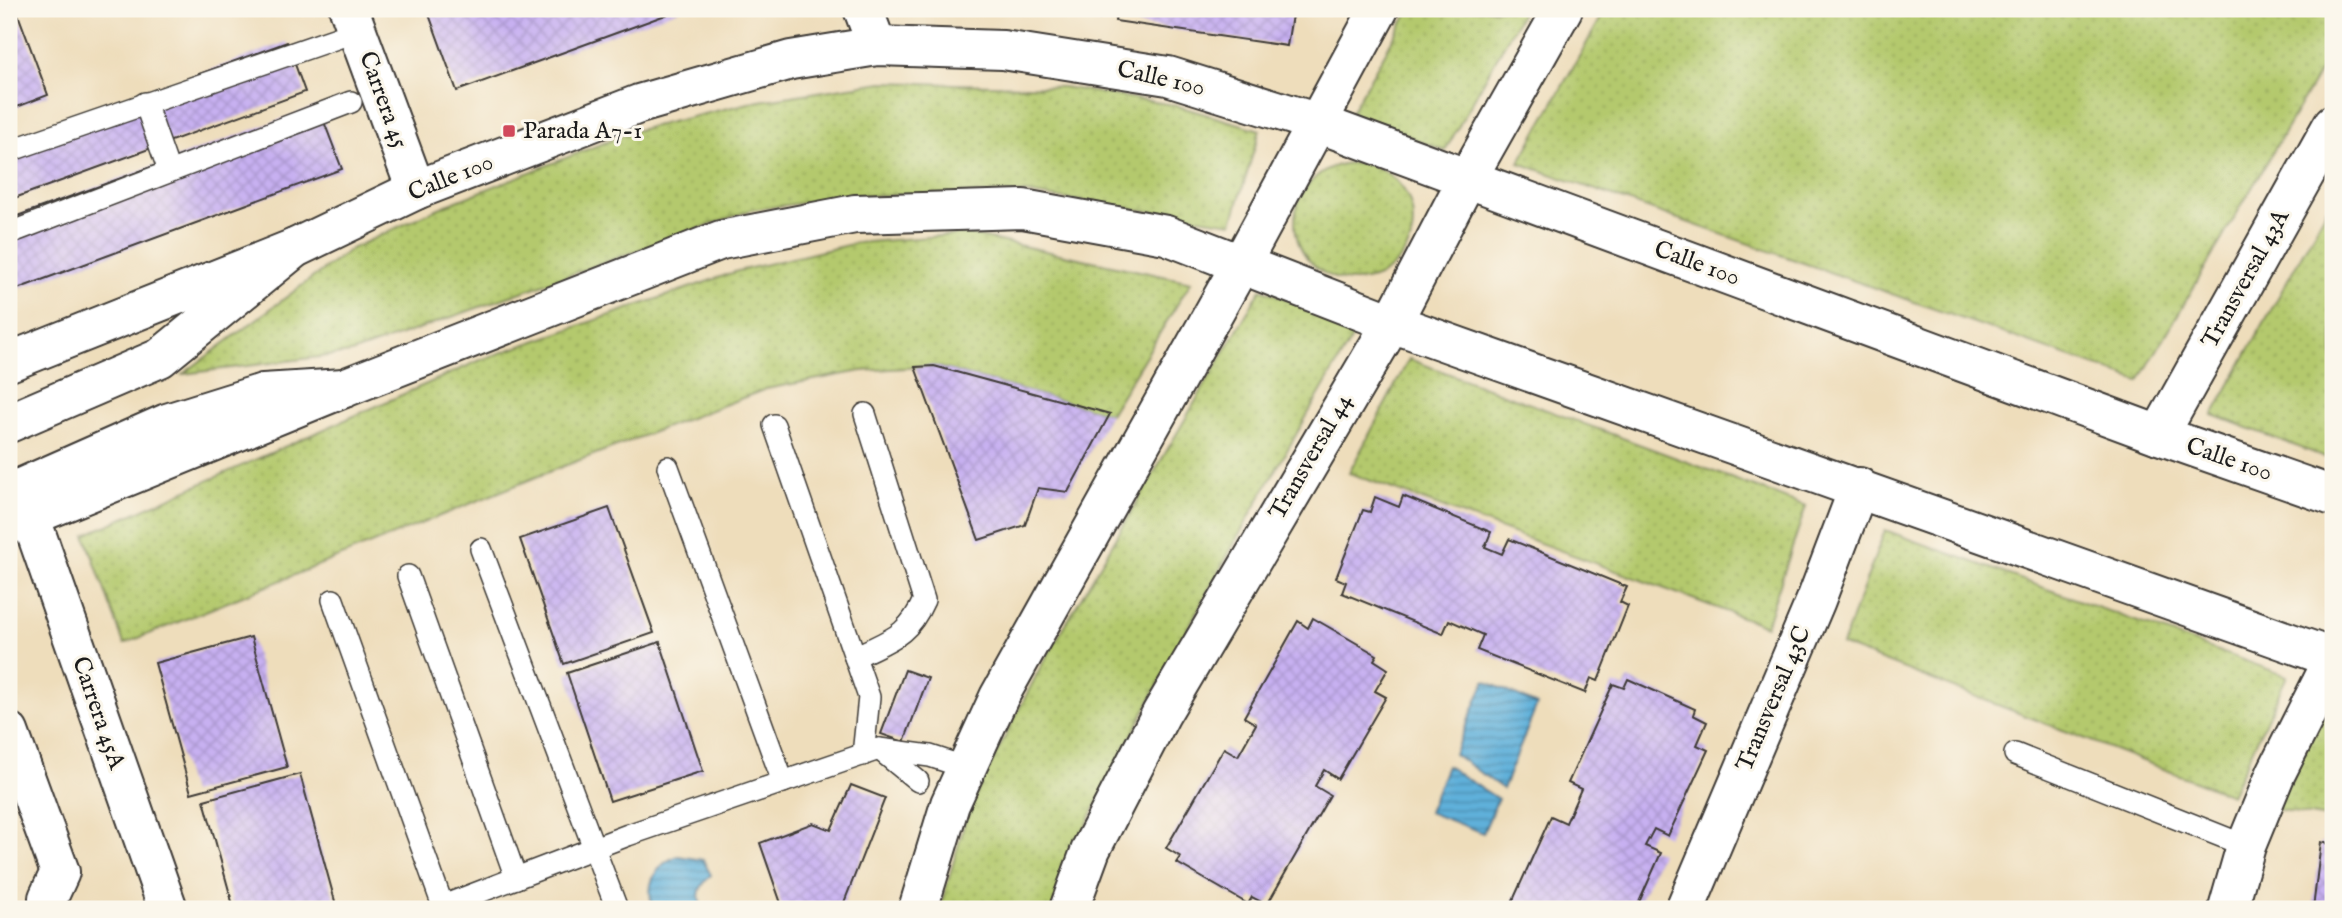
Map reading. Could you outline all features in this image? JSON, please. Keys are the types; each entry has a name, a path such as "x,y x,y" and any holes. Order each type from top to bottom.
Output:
{"street":[{"path":"863,9 877,46"},
{"path":"918,909 950,804 999,697 1241,264 1315,122 1379,9"},
{"name":"Transversal 44","path":"1069,909 1091,849 1161,714 1392,323 1468,179 1563,9"},
{"name":"Carrera 45","path":"353,20 416,190"},
{"name":"Calle 100","path":"9,423 160,358 295,248 416,190 639,104 791,60 877,46 1003,50 1168,76 1315,122 2159,435 2333,496"},
{"name":"Transversal 43A","path":"2159,435 2333,124"},
{"path":"16,511 344,388 721,240 855,214 1023,209 1166,235 1392,323 1859,487 2333,659 2276,773 2246,846 2228,909"},
{"path":"9,362 295,248"},
{"name":"Transversal 43C","path":"1685,909 1816,600 1859,487"},
{"name":"Carrera 45A","path":"16,511 168,909"},
{"path":"9,733 60,872 50,904"},
{"path":"9,791 50,904"}],"lane":[{"path":"9,151 145,103 353,20"},
{"path":"15,231 351,102"},
{"path":"145,103 169,171"},
{"path":"855,657 906,631 913,624 924,600 865,414"},
{"path":"774,425 869,697 871,752"},
{"path":"668,467 783,782"},
{"path":"481,549 617,909"},
{"path":"408,576 516,878"},
{"path":"333,600 443,908 595,847 871,752 930,755 967,768"},
{"path":"871,752 918,782"},
{"path":"2015,754 2246,846"}],"green space":[{"path":"1410,9 1524,9 1445,151 1350,114"},
{"path":"1606,9 2333,9 2333,49 2139,381 1519,163"},
{"path":"882,82 1063,87 1174,105 1260,130 1232,223 1024,193 854,196 751,210 351,353 183,374 351,249 439,208 634,131 753,102"},
{"path":"1354,163 1377,167 1396,180 1409,199 1413,222 1409,245 1396,264 1377,277 1354,281 1331,277 1312,264 1299,245 1295,222 1299,199 1312,180 1331,167"},
{"path":"2333,198 2333,460 2213,415"},
{"path":"966,234 1191,282 1110,414 934,366 861,371 766,389 551,471 124,644 85,535 483,359 738,271 856,243"},
{"path":"1261,289 1359,326 1169,663 1094,809 1052,909 940,909 969,808 1039,670"},
{"path":"1409,359 1806,506 1766,626 1349,473"},
{"path":"1885,530 2287,676 2231,795 1842,645"},
{"path":"2333,695 2333,819 2275,809"}],"water":[{"path":"1485,681 1537,705 1503,789 1454,754"},
{"path":"1447,766 1498,799 1483,833 1428,812"},
{"path":"678,856 703,860 711,875 700,891 699,899 703,909 654,909 650,892 654,877 663,864"}],"building":[{"path":"9,9 16,9 48,95 9,110"},
{"path":"427,9 682,9 457,91"},
{"path":"1046,9 1100,9 1099,19"},
{"path":"1117,9 1293,9 1287,46 1115,21"},
{"path":"287,42 305,92 9,200 9,144"},
{"path":"318,106 342,169 9,292 9,219"},
{"path":"934,366 1110,414 1068,492 1038,488 1025,525 979,540 915,367"},
{"path":"1403,496 1491,532 1485,547 1502,554 1509,539 1627,587 1620,602 1628,606 1598,681 1591,678 1585,693 1477,650 1483,635 1449,620 1443,634 1342,593 1346,582 1336,578 1363,510 1370,512 1375,497 1399,507"},
{"path":"609,508 654,633 564,664 520,539"},
{"path":"1313,618 1377,655 1374,660 1388,669 1375,691 1386,697 1338,779 1324,770 1315,786 1330,795 1267,905 1252,897 1248,904 1177,863 1181,857 1166,848 1224,748 1238,756 1256,724 1244,717 1298,621 1308,628"},
{"path":"251,637 287,767 191,793 155,663"},
{"path":"660,642 703,771 610,801 567,673"},
{"path":"905,670 928,678 904,742 881,734"},
{"path":"1628,679 1695,709 1693,715 1707,722 1697,745 1708,750 1668,836 1654,829 1645,846 1661,853 1636,909 1509,909 1551,816 1566,823 1581,789 1568,783 1613,684 1624,688"},
{"path":"300,774 336,905 319,909 234,909 204,800"},
{"path":"851,785 885,798 843,905 828,909 783,909 760,843 813,823 831,830"},
{"path":"2321,842 2333,845 2333,909 2313,909"}],"place":[{"name":"Parada A7-1","path":"509,131"}]}
